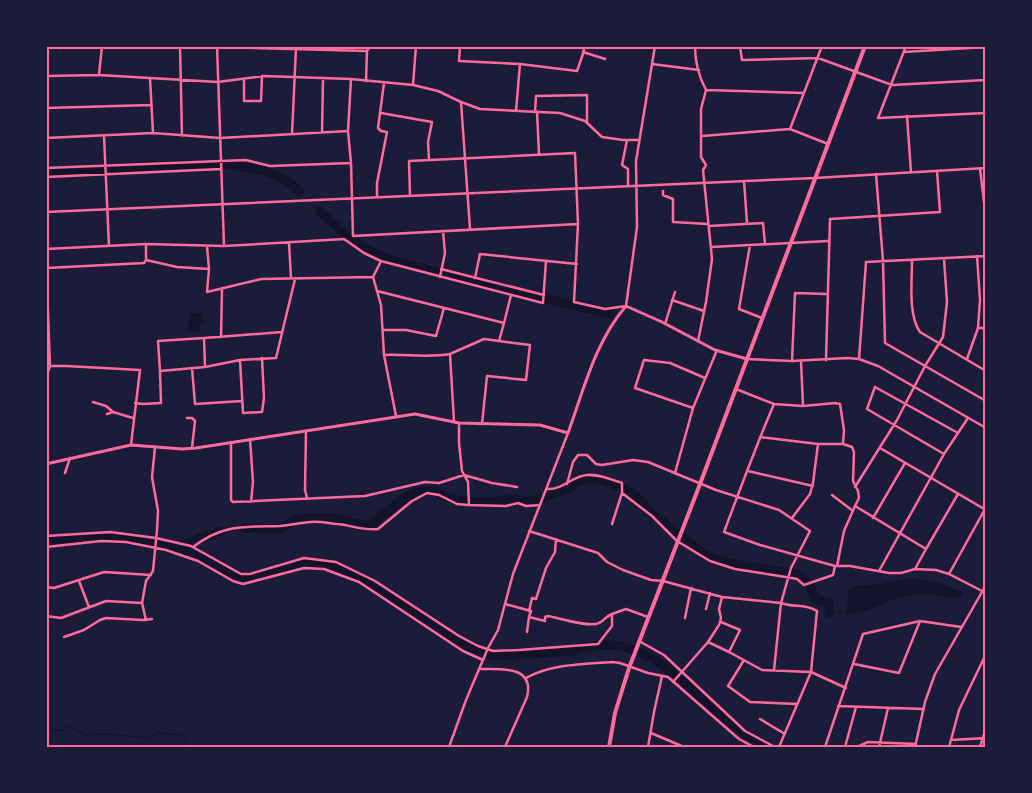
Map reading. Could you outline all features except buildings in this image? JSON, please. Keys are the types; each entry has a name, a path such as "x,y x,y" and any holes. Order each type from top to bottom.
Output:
{"main road":[{"path":"609,747 615,713 628,668 700,484 865,46"},
{"path":"46,464 131,445 192,448 415,414 459,423 540,425 568,433 600,343 615,318 626,306 698,342 747,359"}],"street":[{"path":"99,75 102,46"},
{"path":"182,136 180,46 367,51"},
{"path":"217,46 224,246"},
{"path":"366,80 367,51 370,46"},
{"path":"413,85 416,46"},
{"path":"460,46 459,61 520,64 577,71 584,52 583,46"},
{"path":"410,196 409,161 575,153 578,224 574,302 605,309 626,306 638,227 636,161 655,46"},
{"path":"695,46 700,80 706,90 701,108 701,157 706,165 703,170 712,259 698,342"},
{"path":"740,46 742,60 818,58 892,85 986,80"},
{"path":"790,129 822,46"},
{"path":"906,46 878,118 986,113"},
{"path":"904,52 986,47"},
{"path":"292,134 296,48"},
{"path":"584,52 606,59"},
{"path":"516,111 520,64"},
{"path":"652,64 698,70"},
{"path":"46,76 99,75 218,82 262,76 294,76 413,85 480,108 572,116 587,123 602,137 639,140"},
{"path":"244,78 244,101 261,101 262,76"},
{"path":"150,78 153,133"},
{"path":"322,133 323,78"},
{"path":"351,79 348,131 353,236 578,224"},
{"path":"377,197 377,183 386,132 378,128 384,83"},
{"path":"706,90 804,93"},
{"path":"539,154 536,96 587,95 587,123"},
{"path":"460,102 470,229"},
{"path":"46,108 151,105"},
{"path":"381,113 432,122 428,142 429,159"},
{"path":"907,116 911,172"},
{"path":"702,136 790,129 828,144"},
{"path":"46,138 153,133 220,138 348,131"},
{"path":"104,136 109,246"},
{"path":"627,140 622,161 623,167 628,169 628,185"},
{"path":"46,177 105,170 221,165 246,160 270,166 351,163"},
{"path":"46,168 105,170 221,165"},
{"path":"46,212 815,178 986,168"},
{"path":"980,169 986,218"},
{"path":"826,360 830,219 940,212 937,171"},
{"path":"876,174 883,261 885,343 986,401"},
{"path":"744,181 747,224"},
{"path":"663,191 663,195 673,199 673,222 708,225 763,222 765,244"},
{"path":"440,276 445,253 443,231"},
{"path":"46,249 146,244 224,246 344,239 364,253 381,260 543,303 546,261"},
{"path":"711,247 828,241"},
{"path":"289,243 291,278"},
{"path":"146,244 146,260"},
{"path":"750,245 739,309 762,318"},
{"path":"207,246 209,268 207,292 246,282 291,278 373,277"},
{"path":"475,278 480,254 576,264"},
{"path":"967,359 978,328 980,300 977,256"},
{"path":"859,359 866,262 986,256"},
{"path":"46,259 50,366 46,377"},
{"path":"855,487 894,425 925,366 943,337 947,302 944,259"},
{"path":"47,268 144,263 146,260 177,267 209,268"},
{"path":"381,260 373,277 381,305 384,355 396,416"},
{"path":"912,261 915,325 920,332 938,344 986,371"},
{"path":"441,270 544,295"},
{"path":"160,371 205,367 240,360 276,358 295,278"},
{"path":"221,337 222,289"},
{"path":"377,291 504,323"},
{"path":"665,324 675,292"},
{"path":"792,361 795,293 827,294"},
{"path":"499,341 511,295"},
{"path":"672,300 704,311"},
{"path":"383,330 406,330 436,336 444,308"},
{"path":"978,328 986,328"},
{"path":"135,403 161,403 158,341 282,332"},
{"path":"204,338 205,367"},
{"path":"384,355 402,354 431,357 450,354 484,339 530,345 526,380 487,376 482,424"},
{"path":"675,473 692,408 717,350"},
{"path":"450,354 454,422"},
{"path":"240,360 243,413 262,412 264,398 262,358"},
{"path":"747,359 792,361 859,359 878,366 986,428"},
{"path":"692,408 635,388 644,360 670,363 705,378"},
{"path":"801,361 803,406"},
{"path":"46,366 140,370 131,445"},
{"path":"192,368 195,404 242,401"},
{"path":"944,454 867,409 875,387 958,433"},
{"path":"736,389 774,404 803,406 840,404 844,430 843,444"},
{"path":"93,402 106,406 113,412 133,418"},
{"path":"774,404 724,532 760,545 836,566 850,566 888,573 936,570 949,574 984,592"},
{"path":"107,414 113,412"},
{"path":"188,418 192,418 195,421 192,448"},
{"path":"879,571 944,454 968,418"},
{"path":"459,423 459,443 464,475 468,482 469,502"},
{"path":"306,431 305,490 307,498"},
{"path":"449,747 479,668 498,630 513,574 568,433"},
{"path":"622,492 652,516 678,541 710,561 735,569 788,577 804,585 833,575 844,531 859,498 858,491 852,481 854,452 852,447 843,444 818,444 760,437"},
{"path":"250,439 253,482 252,502"},
{"path":"231,442 231,500 233,502 365,496 425,482 439,483 464,475 492,483 517,487"},
{"path":"792,518 810,494 818,444"},
{"path":"146,620 142,603 146,581 153,571 158,511 152,477 155,446"},
{"path":"880,448 985,509 949,574"},
{"path":"567,484 573,462 578,455 587,455 596,464 602,465 633,460 648,462 700,484 779,510 810,531 791,568 781,603 774,670"},
{"path":"65,473 70,458"},
{"path":"873,518 905,463"},
{"path":"748,471 812,486"},
{"path":"546,491 554,490 586,475 600,476 622,483 622,492 612,524"},
{"path":"192,547 204,539 234,527 279,526 310,522 342,524 364,530 378,529 412,501 427,493 457,504 469,502 506,506 518,503 526,506 540,505"},
{"path":"915,570 958,494"},
{"path":"832,495 853,511"},
{"path":"855,506 926,549"},
{"path":"530,531 598,553 607,562 651,580 663,581 722,597 781,603 788,606 809,606 817,611 811,672 779,747"},
{"path":"46,536 110,532 182,543 241,574 250,574 304,558 336,562 375,581 458,636 478,646 493,650 598,644 612,626 612,614"},
{"path":"528,611 532,598 536,599 546,568 555,552 556,538"},
{"path":"46,547 101,541 126,542 166,550 198,560 233,581 243,584 304,568 324,569 359,582 463,651 483,659"},
{"path":"46,587 54,588 104,572 151,575"},
{"path":"78,580 90,607"},
{"path":"857,747 868,742 915,745 935,674 961,627 984,592 986,585"},
{"path":"686,618 692,588"},
{"path":"706,609 710,593"},
{"path":"674,681 708,642 720,622 719,609 722,597"},
{"path":"46,616 61,618 106,601 142,603"},
{"path":"505,604 531,611 527,632"},
{"path":"529,617 544,620 548,616 586,625 600,623 606,616 626,609 648,617"},
{"path":"64,637 84,630 106,618 152,619"},
{"path":"825,747 863,634 920,621 961,627"},
{"path":"854,664 899,673 920,621"},
{"path":"720,622 740,630 729,652"},
{"path":"708,642 762,670 811,672 846,688"},
{"path":"638,643 664,655 745,731 775,747"},
{"path":"949,747 958,710 986,654"},
{"path":"744,660 728,686 750,702 797,704"},
{"path":"526,678 537,672 561,666 612,662 668,677 739,739 754,747"},
{"path":"479,668 519,672 526,678 527,697 505,747"},
{"path":"648,747 662,676"},
{"path":"838,706 924,709"},
{"path":"844,747 856,707"},
{"path":"879,747 888,708"},
{"path":"760,718 785,734"},
{"path":"980,747 986,728"},
{"path":"651,732 684,747"},
{"path":"951,740 984,738"}],"shaded area":[{"path":"189,313 203,313 203,323 200,323 200,332 189,331"},
{"path":"913,579 945,584 962,593 962,596 950,598 931,594 903,596 864,611 847,614 848,592 856,586"}],"waterway":[{"path":"46,173 149,166 229,164 266,171 289,182 299,191"},
{"path":"320,211 351,240 367,250 390,260 611,314"},
{"path":"244,528 279,529 297,519 309,518 332,518 369,526 399,502 418,491 435,491 447,497 463,501 488,502 518,499 526,502 562,491 587,478 595,479 626,489 642,501 651,513 704,554 743,566 797,574 810,585 815,599 829,602 829,613"},
{"path":"177,547 221,531"},
{"path":"46,541 70,538 127,539 183,551 220,566 235,577 251,578 281,568 309,562 329,566 361,578 457,641 489,655 574,651 578,648 601,645 624,647 656,660 683,681 735,728 769,747"},
{"path":"962,593 976,590"},
{"path":"829,613 847,612"},
{"path":"46,727 55,730 71,727 85,735 106,734 148,738 158,733 182,735 189,747"}]}
